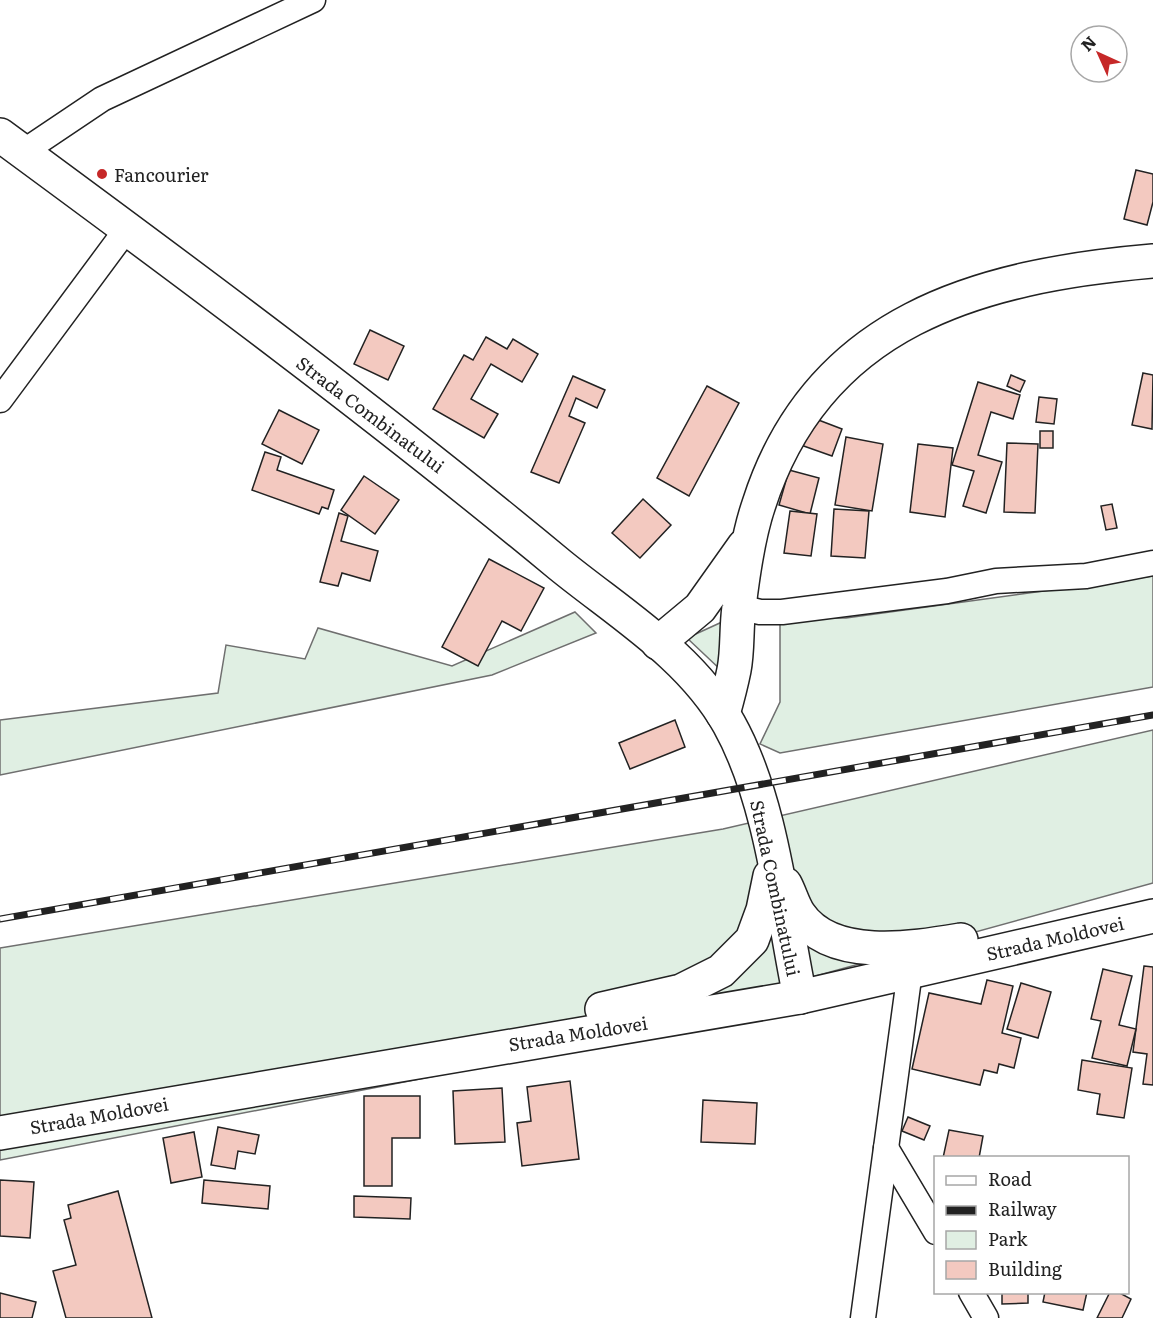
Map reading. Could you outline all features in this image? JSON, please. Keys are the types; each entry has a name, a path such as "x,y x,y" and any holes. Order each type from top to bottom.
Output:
{"main road":[{"name":"Strada Combinatului","path":"12,143 192,277 481,499 658,643 701,685 723,714 740,746 751,775 774,859 800,997"},
{"path":"723,714 735,669 739,607 758,505 773,465 795,425 828,381 851,357 876,339 907,320 946,302 1000,286 1059,273 1153,261"},
{"path":"658,643 671,635 700,608 751,537"},
{"path":"774,859 799,915 816,931 836,942 881,950 942,944 1103,916 1153,915"},
{"path":"342,1073 389,1056 681,991 721,971 752,940 763,910 774,859"},
{"name":"Strada Moldovei","path":"0,1133 342,1073 800,997 1153,915"}],"street":[{"path":"12,143 313,0"},
{"path":"0,400 126,230"},
{"path":"739,607 760,612 782,612 946,591 996,581 1086,576 1153,563"},
{"path":"863,1318 910,971"},
{"path":"886,1148 934,1229"},
{"path":"972,1294 986,1318"}],"green space":[{"path":"1153,576 1153,687 780,753 760,744 780,702 780,618 846,618"},
{"path":"575,612 596,633 492,675 0,775 0,720 218,693 226,645 305,659 318,628 452,666"},
{"path":"722,622 723,672 687,638"},
{"path":"1153,730 1153,883 492,1065 0,1160 0,948 723,829"}],"building":[{"path":"1136,170 1153,174 1153,202 1147,225 1124,219"},
{"path":"370,330 404,346 388,380 354,364"},
{"path":"486,337 507,349 513,339 538,354 522,382 491,364 471,399 498,414 484,438 433,409 464,355 473,360"},
{"path":"1143,373 1153,375 1152,429 1132,425"},
{"path":"1011,375 1025,381 1020,392 1007,386"},
{"path":"573,376 605,390 597,408 576,398 569,416 585,423 559,483 531,472"},
{"path":"978,382 1020,395 1013,419 991,412 978,455 1002,462 986,513 963,506 974,471 952,465"},
{"path":"707,386 739,403 689,496 657,478"},
{"path":"1039,397 1057,399 1054,424 1036,422"},
{"path":"279,410 319,430 302,464 262,444"},
{"path":"808,416 842,429 832,456 798,444"},
{"path":"1040,431 1053,431 1053,448 1040,448"},
{"path":"846,437 883,444 872,511 835,505"},
{"path":"1007,443 1038,444 1035,513 1004,512"},
{"path":"918,444 953,448 945,517 910,512"},
{"path":"265,452 281,457 277,470 334,490 328,509 322,507 319,514 252,490"},
{"path":"789,470 819,478 810,514 779,505"},
{"path":"364,476 399,500 375,534 341,510"},
{"path":"643,499 671,525 640,558 612,533"},
{"path":"1112,504 1117,528 1106,530 1101,506"},
{"path":"834,509 869,511 865,558 831,556"},
{"path":"790,511 817,514 811,556 784,553"},
{"path":"339,513 348,516 341,541 378,551 370,581 342,573 338,586 320,582"},
{"path":"489,559 544,588 521,631 502,621 478,666 442,647"},
{"path":"675,720 685,747 630,769 619,743"},
{"path":"1144,966 1153,967 1153,1085 1143,1084 1147,1054 1133,1052"},
{"path":"1103,969 1132,976 1119,1025 1136,1029 1127,1066 1092,1058 1101,1021 1091,1019"},
{"path":"987,980 1013,986 1002,1033 1021,1038 1014,1068 999,1064 997,1073 984,1070 980,1085 912,1069 929,993 981,1004"},
{"path":"1021,983 1051,992 1038,1038 1007,1029"},
{"path":"1082,1060 1132,1068 1124,1118 1097,1114 1100,1094 1078,1090"},
{"path":"570,1081 579,1159 522,1166 517,1123 531,1121 527,1087"},
{"path":"502,1088 505,1142 455,1144 453,1091"},
{"path":"364,1096 420,1096 420,1138 392,1138 392,1186 364,1186"},
{"path":"703,1100 757,1103 755,1144 701,1142"},
{"path":"908,1117 930,1126 924,1140 902,1131"},
{"path":"218,1127 259,1135 255,1154 238,1151 235,1169 211,1165"},
{"path":"949,1130 983,1136 979,1156 943,1156"},
{"path":"194,1132 202,1177 171,1183 163,1138"},
{"path":"0,1180 34,1182 30,1238 0,1236"},
{"path":"204,1180 270,1186 268,1209 202,1203"},
{"path":"118,1191 152,1318 66,1318 53,1271 76,1265 64,1220 71,1218 68,1205"},
{"path":"354,1196 411,1198 410,1219 354,1217"},
{"path":"0,1293 36,1302 32,1318 0,1318"},
{"path":"1002,1294 1028,1294 1028,1303 1002,1304"},
{"path":"1045,1294 1087,1294 1083,1310 1043,1302"},
{"path":"1109,1294 1122,1294 1131,1299 1122,1318 1097,1318"}],"railway":[{"path":"0,919 1153,715"}],"place":[{"name":"Fancourier","path":"102,174"}]}
